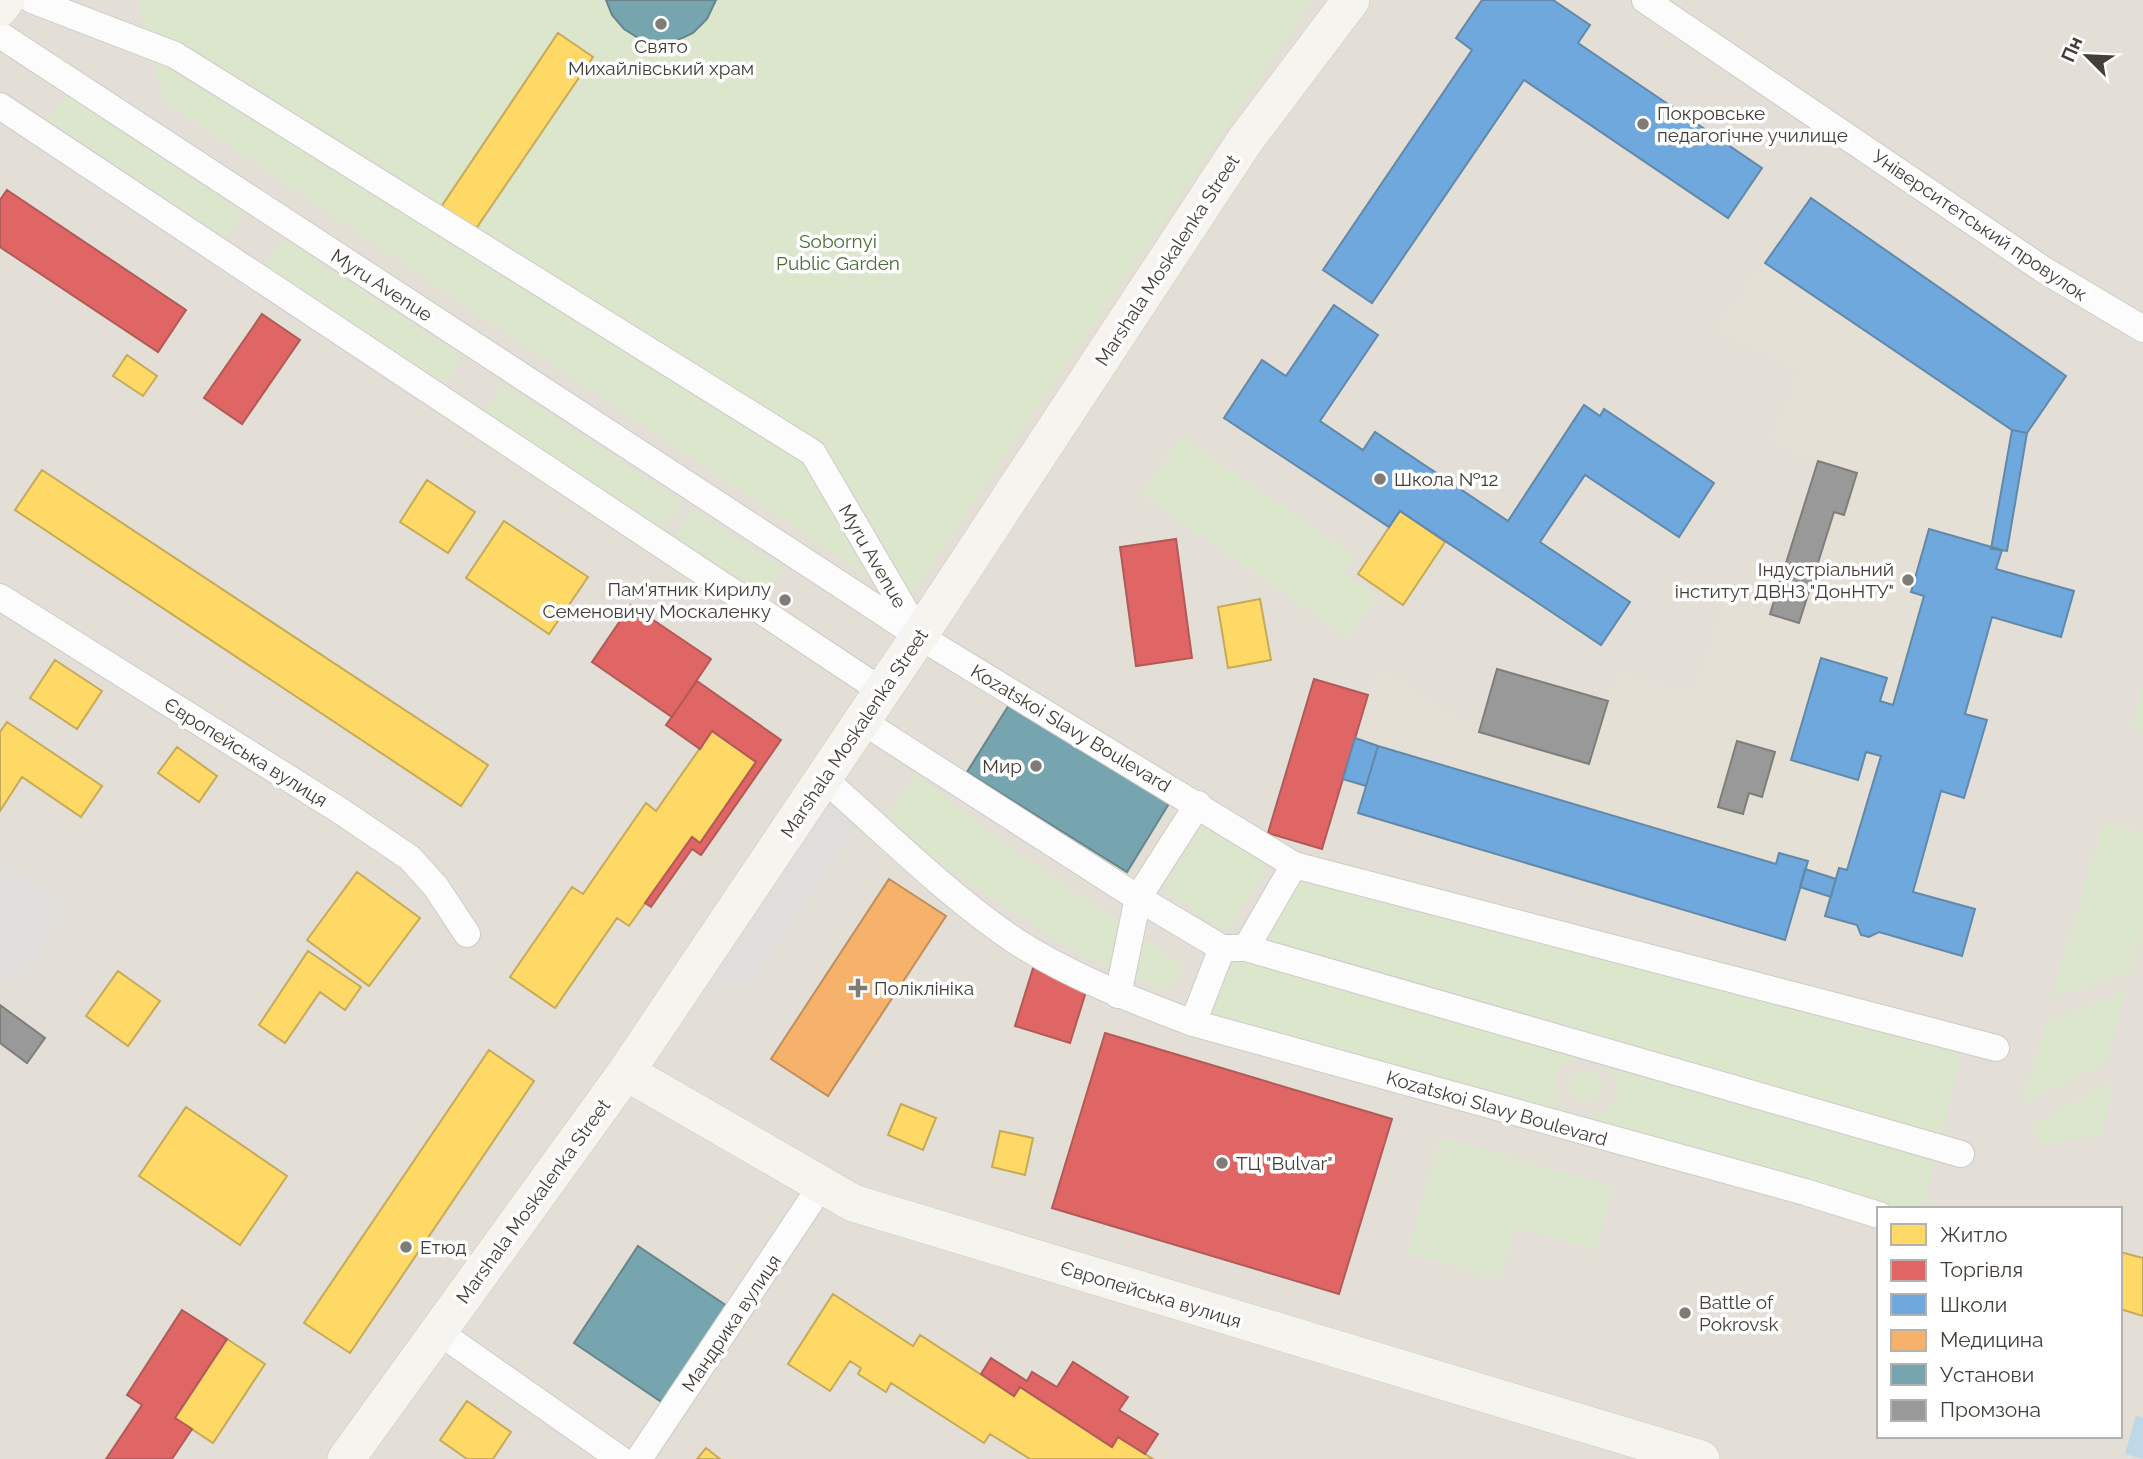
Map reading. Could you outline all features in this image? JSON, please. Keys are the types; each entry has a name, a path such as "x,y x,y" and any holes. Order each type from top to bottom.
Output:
{"street":[{"path":"0,8 6,0"},
{"name":"Myru Avenue","path":"32,0 174,55 813,453 919,636"},
{"name":"Marshala Moskalenka Street","path":"346,1459 626,1072 919,636 1244,142 1352,0"},
{"name":"Університетський провулок","path":"1645,0 2043,270 2143,330"},
{"name":"Myru Avenue","path":"0,35 919,636"},
{"path":"0,106 882,691"},
{"name":"Європейська вулиця","path":"0,597 340,810 410,858 436,887 467,934"},
{"name":"Kozatskoi Slavy Boulevard","path":"919,636 1294,864 1996,1048"},
{"path":"862,721 1139,898 1234,948 1961,1154"},
{"name":"Kozatskoi Slavy Boulevard","path":"824,778 983,918 1016,941 1118,995 1193,1023 1805,1192 1877,1215"},
{"path":"1118,995 1139,898 1198,804"},
{"path":"1193,1023 1234,948 1294,864"},
{"name":"Європейська вулиця","path":"626,1072 853,1203 1682,1457"},
{"name":"Мандрика вулиця","path":"639,1459 821,1186"},
{"path":"439,1332 620,1459"}],"shaded area":[{"path":"0,0 2143,0 2143,1459 0,1459"},
{"name":"Індустріальний інститут ДВНЗ \"ДонНТУ\"","path":"1811,198 2066,376 2027,433 2007,551 2001,551 1996,569 2061,637 1992,618 1965,714 1987,720 1964,798 1941,792 1913,891 1975,909 1962,956 1879,932 1869,937 1861,935 1857,925 1825,916 1831,896 1801,887 1785,940 1358,813 1366,786 1343,779 1268,833 1314,679 1367,695 1377,669 1479,731 1497,669 1607,701 1619,673 1693,695 1725,599 1770,614 1818,461 1770,443 1801,370 1715,330"},
{"path":"814,792 860,823 749,987 682,990"},
{"path":"0,859 69,907 15,986 0,975"}],"green space":[{"name":"Sobornyi Public Garden","path":"137,0 1312,0 906,603 164,102"},
{"path":"67,92 246,210 223,244 44,126"},
{"path":"283,238 462,356 439,390 260,272"},
{"path":"503,383 681,501 659,535 480,417"},
{"path":"1182,436 1356,557 1343,572 1377,597 1348,638 1141,494"},
{"path":"693,509 783,568 760,602 670,544"},
{"path":"2143,684 2143,732 2130,728"},
{"path":"915,773 1024,858 1184,965 1168,992 1081,955 990,898 884,824"},
{"path":"1199,816 1271,863 1226,932 1154,884 1161,873 1169,877 1197,835 1190,830"},
{"path":"2104,822 2143,832 2143,932 2131,973 2051,997"},
{"path":"1294,865 1963,1046 1923,1207 1877,1208 1193,1023 1222,948 1247,948","holes":["1582,1056 1602,1064 1613,1074 1617,1087 1615,1099 1608,1109 1597,1115 1583,1117 1567,1112 1560,1104 1555,1087 1556,1079 1559,1072 1572,1060"]},
{"path":"2126,991 2105,1064 2021,1105 2046,1022"},
{"path":"1585,1070 1597,1074 1601,1086 1597,1098 1585,1102 1573,1098 1569,1086 1573,1074"},
{"path":"2106,1084 2114,1086 2100,1137 2073,1137 2044,1146 2029,1127"},
{"path":"1440,1137 1614,1187 1596,1250 1514,1227 1499,1279 1407,1253"}],"water":[{"path":"2136,1415 2143,1418 2143,1459 2125,1454"}],"building: Житло":[{"path":"558,33 593,57 473,233 439,210"},
{"path":"127,355 157,376 143,396 113,376"},
{"path":"42,470 488,765 461,806 15,510"},
{"path":"427,480 475,512 448,553 400,522"},
{"path":"1400,511 1445,542 1403,605 1358,574"},
{"path":"504,521 588,577 549,634 466,578"},
{"path":"1260,599 1271,660 1228,668 1218,607"},
{"path":"55,660 102,691 77,729 30,698"},
{"path":"7,722 102,786 81,817 22,777 0,811 0,732"},
{"path":"712,731 756,762 700,843 692,837 629,926 617,918 555,1008 510,977 572,887 583,894 646,803 656,811"},
{"path":"177,747 217,776 199,802 158,773"},
{"path":"357,872 420,918 369,986 307,940"},
{"path":"308,951 361,987 345,1010 320,992 285,1043 259,1025"},
{"path":"118,971 160,1001 128,1046 86,1016"},
{"path":"489,1050 534,1081 350,1353 304,1323"},
{"path":"901,1104 936,1118 923,1150 888,1135"},
{"path":"186,1107 287,1176 240,1245 139,1176"},
{"path":"1000,1131 1033,1138 1025,1175 992,1167"},
{"path":"2122,1253 2143,1258 2143,1316 2122,1310"},
{"path":"833,1294 913,1346 920,1335 1014,1396 1020,1387 1112,1447 1118,1437 1153,1459 1030,1459 990,1434 984,1443 891,1383 886,1392 858,1374 861,1368 850,1361 830,1391 788,1364"},
{"path":"227,1339 265,1364 213,1443 175,1418"},
{"path":"467,1401 511,1432 493,1459 467,1459 440,1440"},
{"path":"706,1448 720,1459 697,1459"}],"building: Торгівля":[{"path":"7,190 186,310 158,352 0,247 0,200"},
{"path":"262,314 300,340 242,424 204,398"},
{"path":"1176,539 1192,658 1136,666 1120,547"},
{"path":"631,605 711,659 672,717 592,662"},
{"path":"1314,679 1368,695 1322,849 1268,833"},
{"path":"697,681 781,740 701,855 692,849 651,907 645,903 692,837 700,843 756,762 712,731 700,749 666,725"},
{"path":"1034,965 1071,977 1085,995 1070,1043 1015,1026"},
{"name":"ТЦ \"Bulvar\"","path":"1105,1033 1392,1119 1339,1294 1052,1208"},
{"path":"182,1310 227,1339 175,1418 192,1429 172,1459 106,1459 142,1405 127,1395"},
{"path":"991,1358 1027,1381 1032,1372 1057,1387 1073,1362 1128,1397 1119,1410 1158,1434 1145,1454 1118,1437 1112,1447 1020,1387 1014,1396 981,1374"}],"building: Школи":[{"name":"Покровське педагогічне училище","path":"1482,0 1553,0 1590,25 1578,43 1762,168 1728,218 1524,80 1372,303 1323,270 1472,50 1456,38"},
{"path":"1811,198 2066,376 2027,433 2012,430 1765,263"},
{"name":"Школа №12","path":"1334,305 1378,335 1320,421 1363,450 1375,432 1508,521 1584,405 1600,416 1604,409 1714,483 1679,537 1585,475 1540,542 1630,602 1601,645 1400,511 1389,527 1224,418 1262,360 1286,376"},
{"path":"2012,430 2027,433 2007,551 1991,549"},
{"path":"1929,529 2002,550 1996,569 2074,591 2061,637 1992,617 1965,714 1987,720 1964,798 1941,791 1913,892 1975,909 1962,956 1879,932 1869,937 1861,935 1857,925 1825,916 1839,868 1847,870 1881,756 1866,752 1858,780 1791,760 1821,658 1887,678 1880,701 1893,705 1924,596 1911,592"},
{"path":"1355,738 1378,746 1366,786 1343,779"},
{"path":"1378,746 1776,864 1779,853 1808,861 1785,940 1358,813"},
{"path":"1805,869 1836,879 1831,897 1800,887"}],"building: Медицина":[{"name":"Поліклініка","path":"889,879 946,916 828,1096 771,1059"}],"building: Установи":[{"name":"Свято Михайлівський храм","path":"606,0 716,0 707,19 693,33 676,41 658,43 640,39 624,29 612,15"},
{"path":"1014,697 1173,797 1127,872 967,772"},
{"path":"638,1246 730,1308 666,1405 574,1343"}],"building: Промзона":[{"path":"1818,461 1857,473 1844,515 1834,512 1799,623 1770,614"},
{"path":"1497,669 1608,701 1589,764 1479,732"},
{"path":"1737,741 1775,752 1762,797 1749,793 1743,814 1718,807"},
{"path":"0,1005 45,1038 27,1063 0,1043"}],"place":[{"name":"Свято Михайлівський храм","path":"661,24"},
{"name":"Покровське педагогічне училище","path":"1643,124"},
{"name":"Школа №12","path":"1380,479"},
{"name":"Індустріальний інститут ДВНЗ \"ДонНТУ\"","path":"1908,580"},
{"name":"Пам'ятник Кирилу Семеновичу Москаленку","path":"785,600"},
{"name":"Мир","path":"1036,766"},
{"name":"Поліклініка","path":"858,988"},
{"name":"ТЦ \"Bulvar\"","path":"1222,1163"},
{"name":"Етюд","path":"406,1247"},
{"name":"Battle of Pokrovsk","path":"1685,1313"}]}
